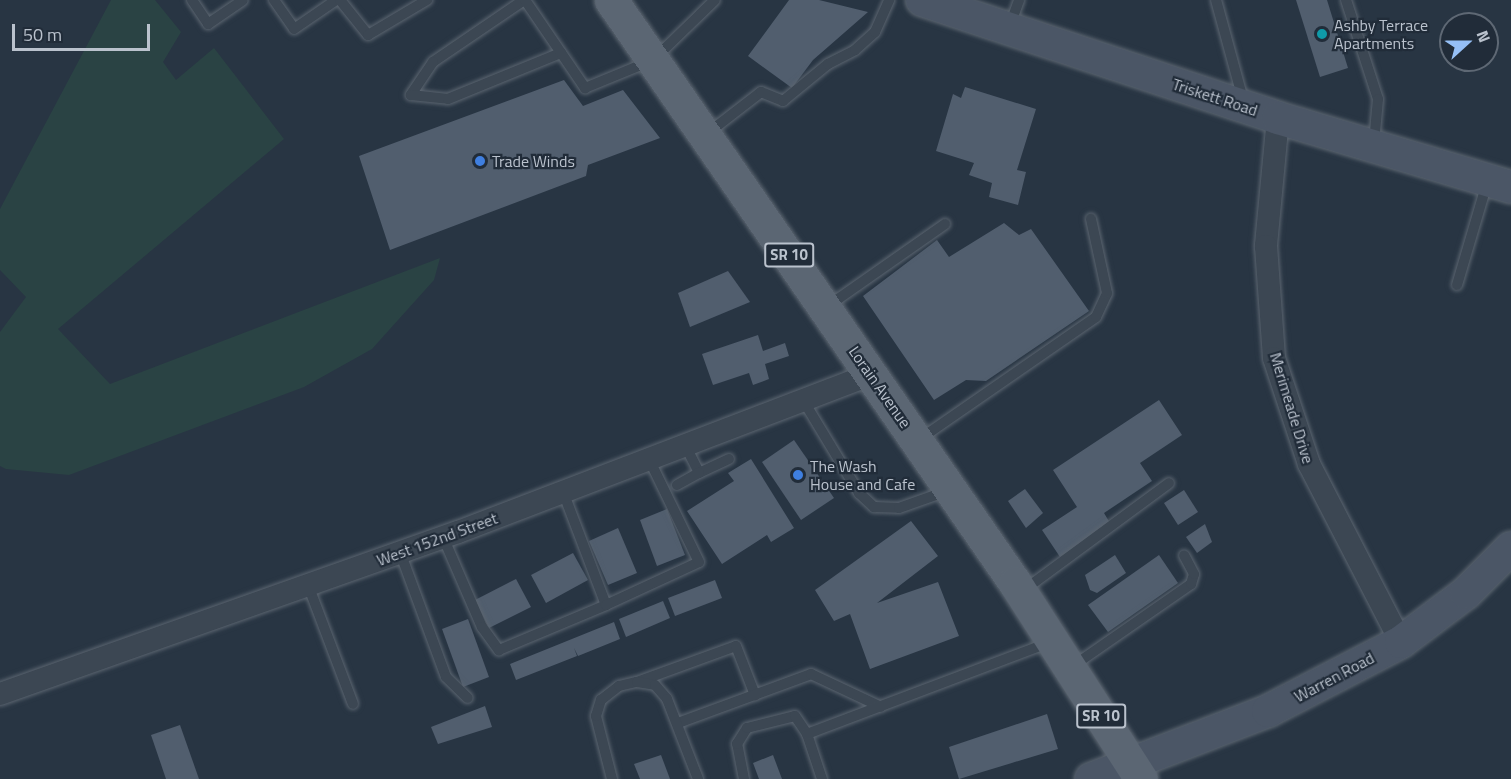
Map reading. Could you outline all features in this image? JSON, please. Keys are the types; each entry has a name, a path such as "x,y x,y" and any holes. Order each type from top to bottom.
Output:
{"main road":[{"name":"Lorain Avenue","path":"611,0 1021,592 1136,772"},
{"name":"Triskett Road","path":"922,0 1278,118 1499,183"},
{"name":"Warren Road","path":"1091,779 1136,772 1268,711 1401,642 1466,593 1511,548"}],"street":[{"name":"Merimeade Drive","path":"1278,118 1266,246 1274,358 1309,464 1401,642"},
{"name":"West 152nd Street","path":"0,694 443,537 871,374"}],"lane":[{"path":"192,0 208,24 243,0"},
{"path":"274,0 294,29 338,0 368,35 427,0"},
{"path":"561,53 448,99 411,95 433,62 525,0 585,88 653,60 715,0"},
{"path":"705,135 761,92 783,101 855,50 875,33 889,0"},
{"path":"1009,29 1019,0"},
{"path":"1216,0 1245,106"},
{"path":"1346,0 1378,99 1374,146"},
{"path":"1457,285 1499,183"},
{"path":"917,441 1096,317 1107,293 1091,219"},
{"path":"825,308 945,224"},
{"path":"803,399 860,493 874,507 899,508 951,490"},
{"path":"685,445 699,473"},
{"path":"443,537 482,627 499,650 606,605 699,562 649,459"},
{"path":"677,485 729,459"},
{"path":"1021,592 1169,483"},
{"path":"563,492 606,605"},
{"path":"400,552 446,677 468,698"},
{"path":"1071,668 1191,584 1194,574 1184,555"},
{"path":"308,585 353,704"},
{"path":"807,734 1053,640"},
{"path":"612,779 596,716 602,700 619,686 637,682 736,646 755,695"},
{"path":"678,723 811,674 881,707"},
{"path":"637,682 655,685 678,723 698,779"},
{"path":"744,779 737,744 747,728 795,716 807,734 822,779"}],"green space":[{"path":"111,0 155,0 181,32 163,62 176,80 214,48 284,139 58,329 110,384 440,258 434,280 372,349 304,387 69,475 6,469 0,466 0,332 26,297 0,270 0,209"}],"building":[{"path":"789,0 819,0 868,12 813,60 792,88 748,56"},
{"name":"Ashby Terrace Apartments","path":"1296,0 1327,0 1348,68 1320,77"},
{"name":"Trade Winds","path":"564,80 583,106 623,90 660,138 588,165 586,176 390,250 359,156"},
{"path":"965,87 1036,109 1017,170 1026,172 1018,205 989,197 992,183 969,175 974,163 936,151 953,94 961,98"},
{"path":"1004,223 1019,235 1031,229 1089,311 986,381 966,380 934,400 863,296 937,240 949,257"},
{"path":"728,271 750,302 690,327 678,293"},
{"path":"758,335 763,351 785,343 789,356 765,364 769,379 753,385 749,373 713,385 702,354"},
{"path":"1159,400 1182,435 1140,463 1152,481 1104,513 1110,523 1060,557 1042,530 1077,507 1053,470"},
{"path":"794,440 834,498 801,520 762,462"},
{"path":"751,459 794,528 771,542 767,535 722,564 687,511 734,481 728,473"},
{"path":"1025,489 1043,513 1026,528 1008,501"},
{"path":"1184,490 1198,512 1178,525 1164,503"},
{"path":"667,509 685,555 657,566 640,520"},
{"path":"911,521 938,556 877,603 938,582 959,636 870,669 850,614 834,621 815,590"},
{"path":"1205,524 1212,542 1197,553 1186,537"},
{"path":"618,528 637,573 608,585 589,541"},
{"path":"573,553 588,580 546,603 531,575"},
{"path":"1115,555 1126,573 1097,593 1090,590 1085,575"},
{"path":"1159,555 1178,583 1108,632 1088,605"},
{"path":"516,579 531,607 489,628 475,600"},
{"path":"715,580 722,598 675,616 668,598"},
{"path":"663,601 670,618 626,637 619,619"},
{"path":"468,619 489,677 463,687 442,629"},
{"path":"614,622 620,639 578,656 574,648 577,656 516,680 510,664"},
{"path":"485,706 492,727 438,744 431,727"},
{"path":"1047,714 1058,749 959,779 949,747"},
{"path":"180,725 199,779 166,779 151,735"},
{"path":"661,755 670,779 640,779 634,764"},
{"path":"773,755 782,779 759,779 753,763"}],"place":[{"name":"Ashby Terrace Apartments","path":"1322,34"},
{"name":"Trade Winds","path":"480,161"},
{"name":"The Wash House and Cafe","path":"798,475"}]}
